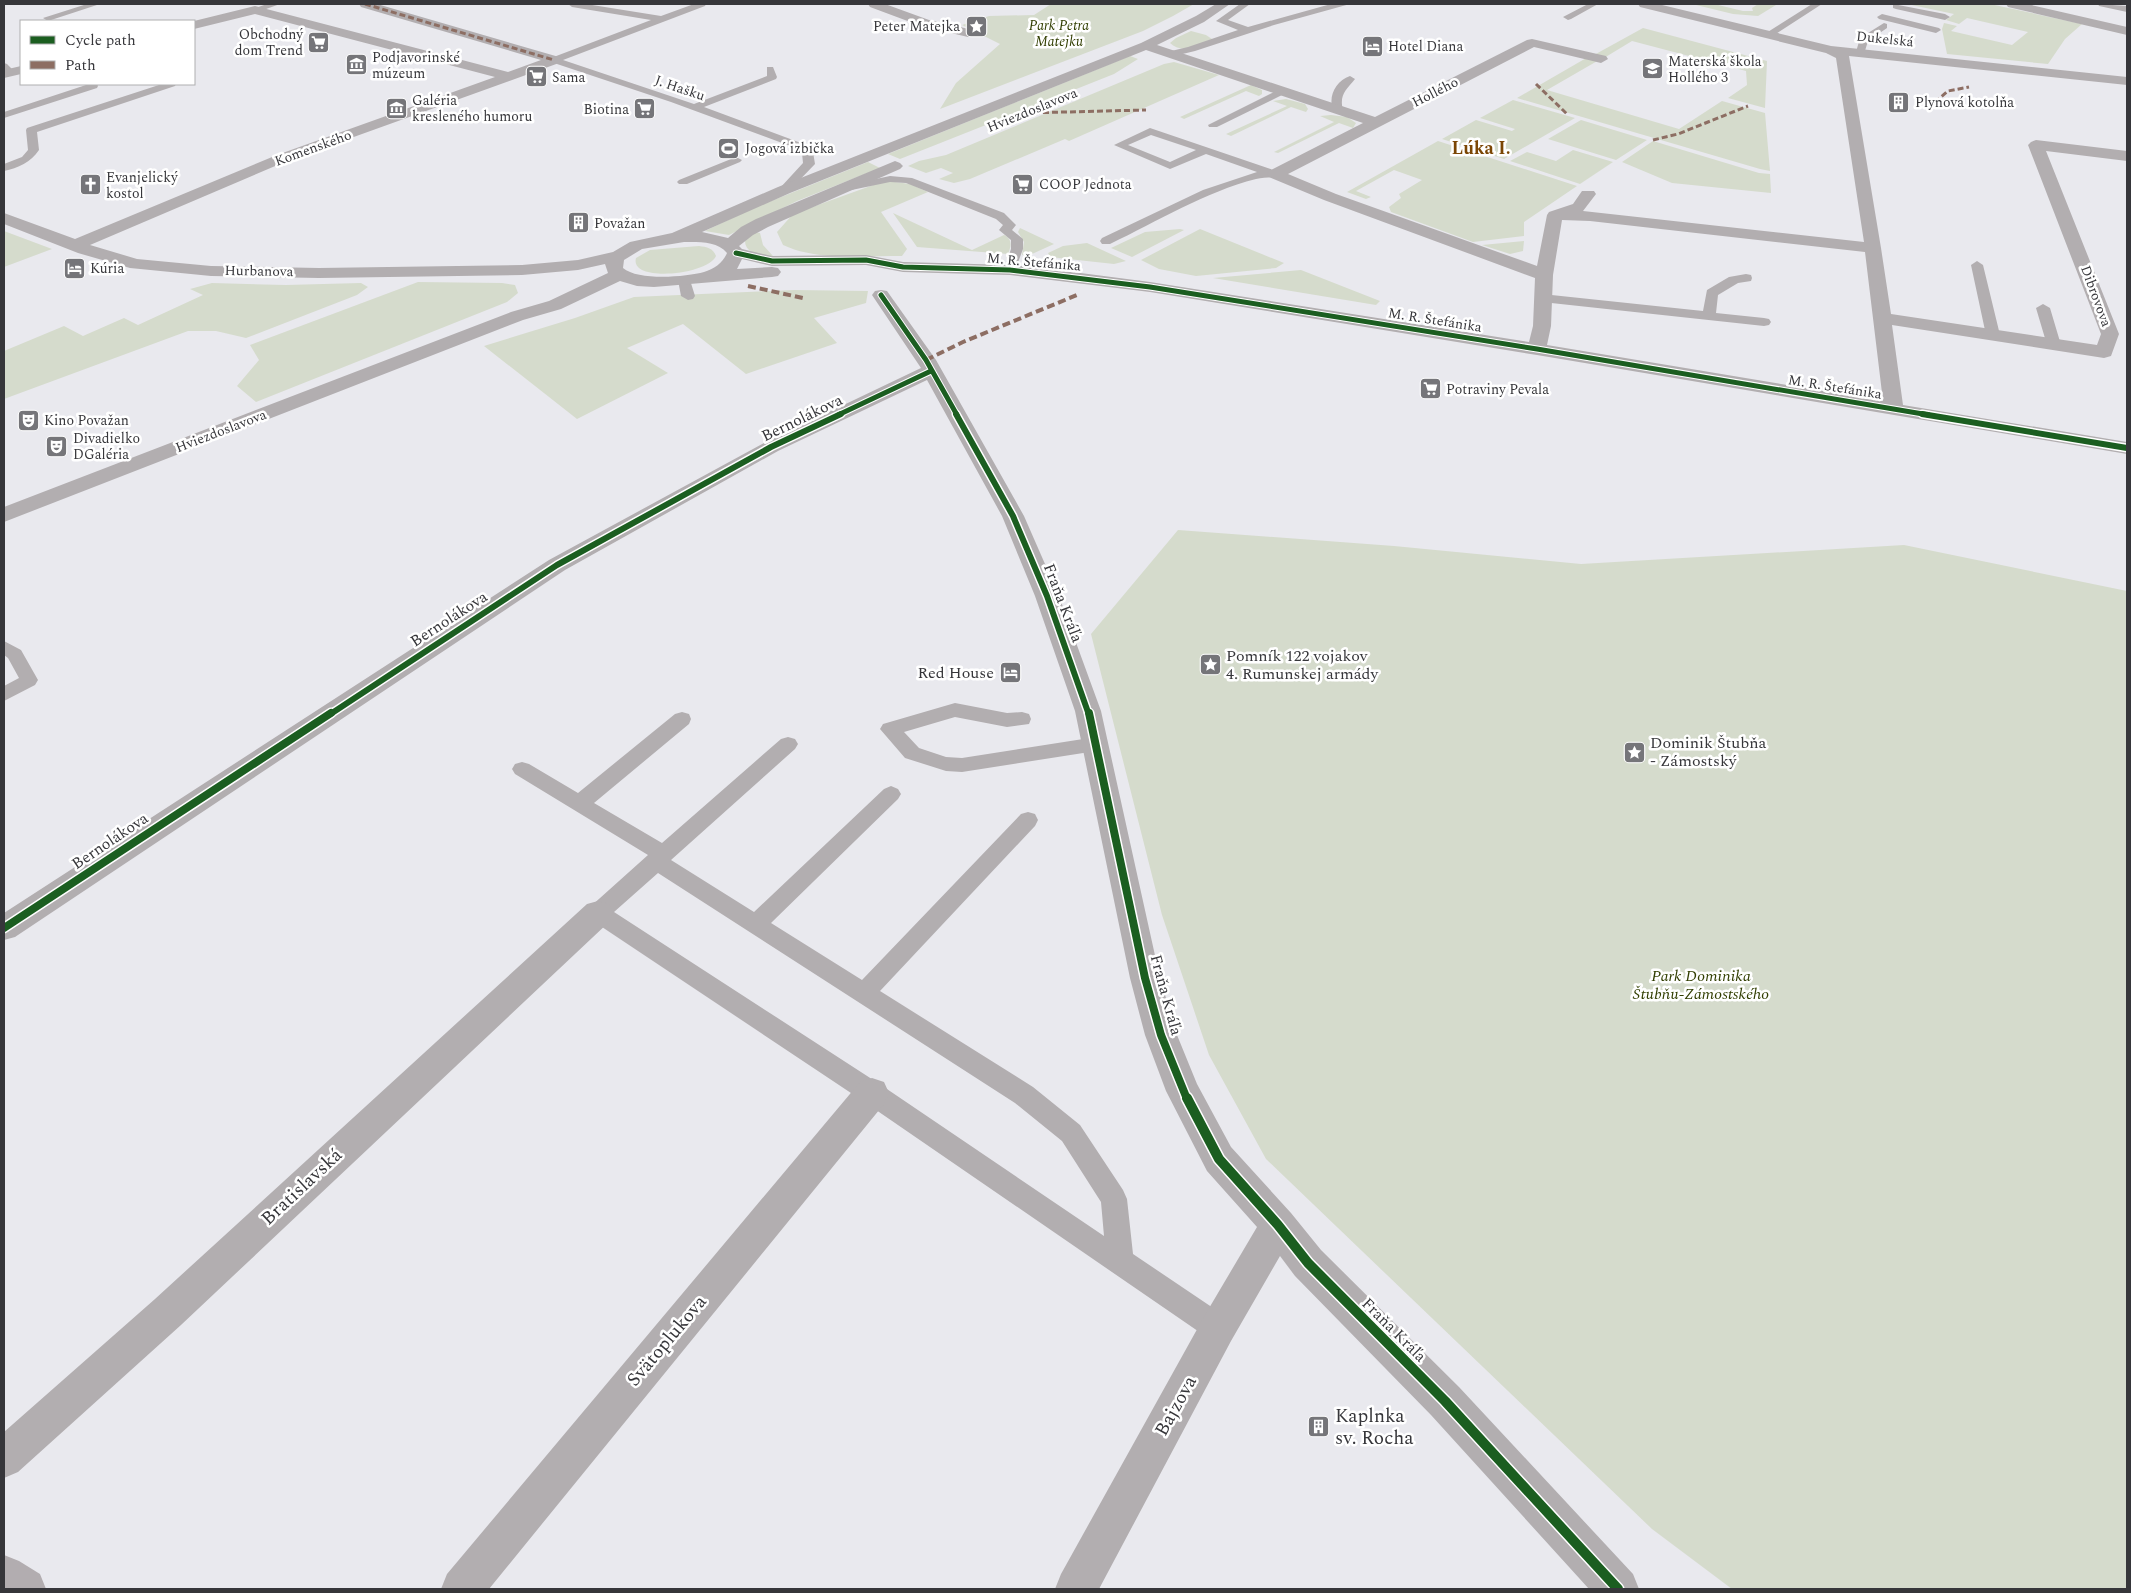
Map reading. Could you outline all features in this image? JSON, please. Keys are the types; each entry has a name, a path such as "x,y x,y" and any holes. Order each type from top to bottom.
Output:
{"main road":[{"path":"4,1576 25,1589"}],"street":[{"path":"365,4 554,60"},
{"path":"874,4 925,23 968,33"},
{"name":"Hviezdoslavova","path":"4,515 517,316 555,305 617,267 638,245 675,238 784,190 1141,48 1200,19 1224,4"},
{"name":"Dukelská","path":"1644,4 1831,50 2127,82"},
{"path":"2012,4 2126,30"},
{"path":"195,25 255,10 505,79"},
{"name":"Hollého","path":"1275,174 1532,43 1601,59"},
{"path":"1141,48 1170,54 1374,122"},
{"path":"1831,50 1842,56 1873,248 1894,410"},
{"path":"1154,61 1170,54"},
{"name":"Komenského","path":"76,245 212,186 554,60"},
{"name":"Hviezdoslavova","path":"1016,117 1060,99"},
{"name":"Dibrovova","path":"1881,318 2104,352 2110,334 2084,264 2047,178 2036,145 2127,156"},
{"path":"712,275 731,265 733,249 747,231 904,162"},
{"path":"1275,174 1330,198 1544,275"},
{"path":"1555,216 1579,208 1588,194"},
{"name":"M. R. Štefánika","path":"782,214 770,228 770,239 787,253 813,260"},
{"path":"1555,216 1590,216 1873,248"},
{"path":"1537,349 1542,326 1544,275 1555,216"},
{"name":"Hurbanova","path":"4,218 76,245 136,264 211,270 537,280 617,267"},
{"name":"M. R. Štefánika","path":"675,238 713,238 733,249 772,261 866,260 893,266"},
{"name":"M. R. Štefánika","path":"644,283 686,288 712,275 858,271 893,266 1010,270 1150,287 1537,349 2127,448"},
{"path":"617,267 632,281 644,283"},
{"path":"517,316 532,308 541,299 537,280"},
{"name":"Hviezdoslavova","path":"437,348 559,314 644,283"},
{"name":"Fraňa Kráľa","path":"880,295 931,371 1013,516 1047,596 1088,711 1145,978 1161,1035 1183,1091 1219,1159 1278,1225 1308,1263 1445,1401 1618,1589"},
{"name":"Bernolákova","path":"4,928 557,565 771,447 931,371"},
{"name":"Bratislavská","path":"4,1458 168,1312 598,912"},
{"name":"Svätoplukova","path":"462,1589 872,1093"},
{"name":"Bajzova","path":"1076,1589 1218,1328 1278,1225"}],"lane":[{"path":"48,18 96,4"},
{"path":"255,10 276,4"},
{"path":"572,4 660,20"},
{"path":"554,60 702,4"},
{"path":"1246,4 1221,21 1248,30"},
{"path":"1170,54 1180,53 1248,30 1333,5 1346,4"},
{"path":"1568,17 1594,4"},
{"path":"1768,35 1818,4"},
{"path":"2102,4 2127,9"},
{"path":"1896,6 1945,17"},
{"path":"1861,52 1863,40 1883,21 1936,30"},
{"name":"J. Hašku","path":"554,60 695,107 797,145 807,152 809,164 784,190"},
{"path":"695,107 772,77 770,69"},
{"path":"1338,110 1335,100 1338,88 1350,79"},
{"path":"4,168 26,159 34,150 31,130 168,85"},
{"path":"4,115 93,86"},
{"path":"1214,125 1282,91"},
{"path":"1204,151 1170,166 1119,145 1150,131 1275,174"},
{"path":"768,146 782,140"},
{"path":"683,182 736,160"},
{"path":"1106,241 1207,192 1257,175 1275,174"},
{"path":"842,189 890,179 908,180 1000,216 1010,225 1005,230 1017,239 1017,249 1010,270"},
{"path":"1977,265 1993,335"},
{"path":"1710,316 1712,293 1734,280 1746,278"},
{"path":"1542,298 1764,322"},
{"path":"2043,308 2054,345"},
{"path":"4,647 15,654 30,680 4,694"},
{"path":"1022,719 1007,720 955,710 890,730 912,753 954,765 1096,744"},
{"path":"578,804 682,719"},
{"path":"788,744 598,912 872,1093 1218,1328"},
{"path":"522,769 660,858 756,924 1024,1095 1071,1133 1114,1199 1120,1261"},
{"path":"756,924 891,794"},
{"path":"864,993 1028,820"}],"green space":[{"name":"Park Petra Matejku","path":"1051,4 1194,4 1143,31 940,109 956,83 1000,44 962,25 989,16 1034,15"},
{"path":"1692,4 1714,4 1743,11 1753,11 1752,8 1758,4 1776,5 1758,16 1733,14"},
{"path":"1907,4 1990,4 2082,24 2065,39 2048,64 1947,54 1942,29 1944,23 1957,26 1951,31 2012,45 2028,32 1967,18 1959,24 1946,20 1954,14"},
{"path":"1643,28 1767,61 1765,108 1728,98 1747,85 1746,71 1632,41 1604,58 1594,55"},
{"path":"1191,31 1206,35 1212,39 1185,49 1175,47 1170,43 1176,38"},
{"path":"1130,56 1138,59 1114,74 900,159 888,154"},
{"path":"1588,57 1599,60 1547,90 1679,129 1722,101 1765,113 1770,171 1517,98"},
{"path":"1174,62 1219,75 1069,141 1065,139 970,179 954,183 939,179 953,173 941,168 926,173 908,166 919,161 946,155 1164,64"},
{"path":"1251,85 1262,90 1262,94 1259,96 1246,91 1184,119 1180,117"},
{"path":"1286,99 1305,104 1308,109 1306,112 1291,107 1231,136 1226,134 1287,106 1273,101"},
{"path":"1513,100 1575,118 1504,159 1442,139 1476,120 1512,131 1515,129 1480,118"},
{"path":"1320,116 1347,117 1356,123 1353,128 1339,123 1278,153 1274,152 1334,122"},
{"path":"1581,120 1647,140 1616,160 1548,139"},
{"path":"1438,141 1577,186 1524,222 1524,236 1473,242 1391,212 1389,207 1401,198 1399,194 1422,180 1394,170 1356,191 1371,197 1366,199 1347,192"},
{"path":"1653,141 1759,173 1770,174 1771,193 1672,183 1622,162"},
{"path":"1573,150 1613,162 1580,184 1510,161 1527,152 1556,161"},
{"path":"868,162 880,168 797,201 729,235 705,231 749,210"},
{"path":"888,181 910,184 928,192 881,212 907,249 902,256 826,256 796,250 783,245 777,232 793,214"},
{"path":"893,213 972,250 1004,235 1010,241 1008,254 917,247"},
{"path":"1020,228 1054,244 1032,254 1022,255 1024,242 1018,232"},
{"path":"1200,229 1284,263 1276,268 1196,276 1159,269 1141,260"},
{"path":"1184,230 1132,257 1111,248 1145,232"},
{"path":"4,231 52,249 4,267"},
{"path":"755,232 760,233 763,245 773,256 759,255 748,249 745,241"},
{"path":"1524,241 1523,251 1510,254 1482,245"},
{"path":"1087,243 1126,261 1114,264 1050,257 1048,253 1063,246"},
{"path":"699,246 709,248 716,256 710,263 699,268 670,274 644,271 637,266 636,258 650,250"},
{"path":"1301,270 1380,301 1376,305 1213,278"},
{"path":"418,282 502,283 515,285 518,293 507,302 256,402 237,386 259,360 250,345"},
{"path":"212,283 286,285 361,283 368,287 357,295 246,338 216,331 188,331 4,399 4,351 64,326 83,336 124,318 138,325 203,295 190,289"},
{"path":"794,290 868,291 866,303 814,318 837,343 746,374 683,324 627,348 668,373 577,419 484,346 575,318 634,297"},
{"name":"Park Dominika Štubňu-Zámostského","path":"1178,530 1394,546 1581,564 1904,545 2127,591 2127,1589 1732,1589 1652,1529 1266,1159 1209,1055 1162,915 1091,634"}],"marked path":[{"path":"365,4 554,60"},
{"path":"1536,84 1567,114"},
{"path":"1928,108 1948,91 1969,87"},
{"path":"1653,140 1678,134 1748,106"},
{"path":"1025,113 1146,110"},
{"path":"748,286 803,298"},
{"path":"926,360 963,342 1077,295"}],"cycle path":[{"path":"736,253 772,261 866,260 903,267 1010,270 1150,287 1537,349 2127,448"},
{"path":"881,295 926,360 1013,516 1047,596 1088,711 1145,978 1161,1035 1183,1091 1219,1159 1278,1225 1308,1263 1445,1401 1618,1589"},
{"path":"4,928 557,565 771,447 931,371"}],"place":[{"name":"Peter Matejka","path":"976,26"},
{"name":"Obchodný dom Trend","path":"319,42"},
{"name":"Hotel Diana","path":"1372,46"},
{"name":"Podjavorinské múzeum","path":"356,65"},
{"name":"Materská škola Hollého 3","path":"1652,69"},
{"name":"Sama","path":"536,77"},
{"name":"Plynová kotolňa","path":"1899,102"},
{"name":"Galéria kresleného humoru","path":"396,108"},
{"name":"Biotina","path":"645,109"},
{"name":"Jogová izbička","path":"729,148"},
{"name":"COOP Jednota","path":"1023,184"},
{"name":"Evanjelický kostol","path":"90,185"},
{"name":"Považan","path":"578,223"},
{"name":"Kúria","path":"74,268"},
{"name":"Potraviny Pevala","path":"1430,389"},
{"name":"Kino Považan","path":"28,420"},
{"name":"Divadielko DGaléria","path":"57,446"},
{"name":"Pomník 122 vojakov 4. Rumunskej armády","path":"1210,665"},
{"name":"Red House","path":"1010,673"},
{"name":"Dominik Štubňa - Zámostský","path":"1634,752"},
{"name":"Kaplnka sv. Rocha","path":"1319,1427"}],"district":[{"name":"Lúka I.","path":"1481,148"}]}
